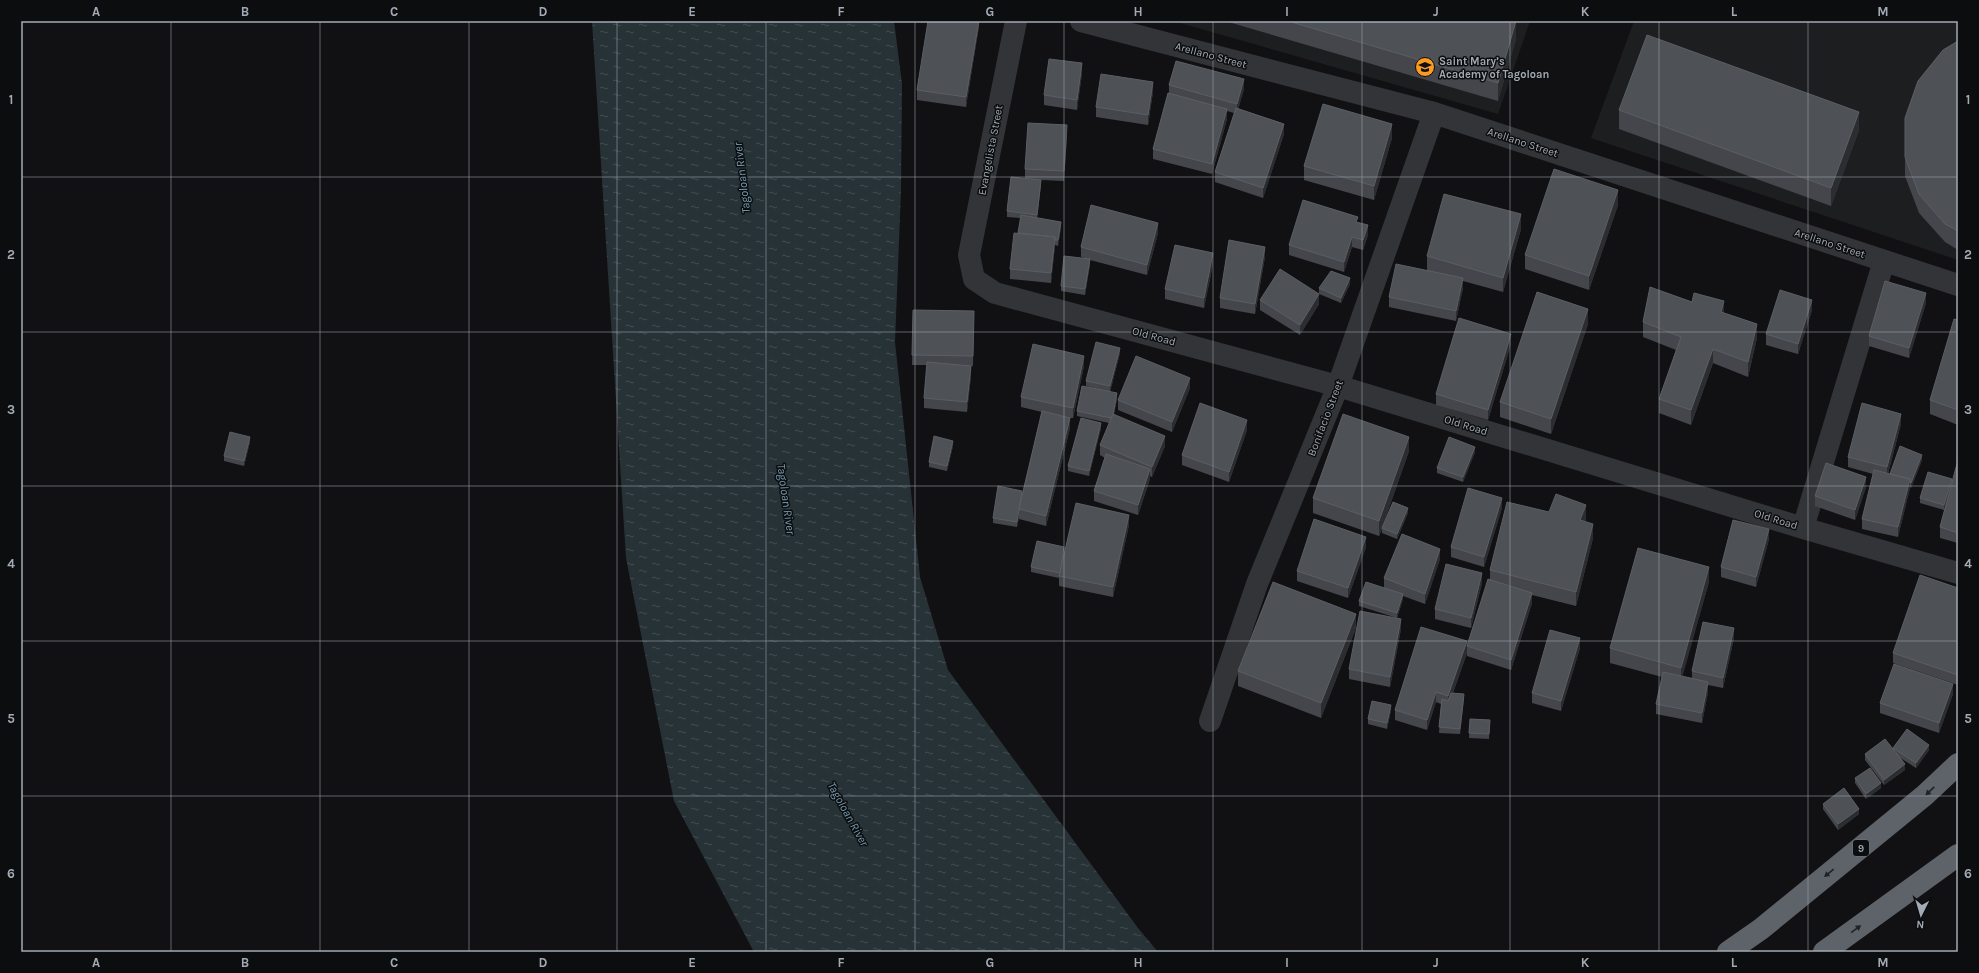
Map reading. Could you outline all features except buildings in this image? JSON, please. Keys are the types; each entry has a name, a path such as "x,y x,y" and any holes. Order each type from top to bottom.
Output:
{"highway":[{"name":"9","path":"1728,952 1761,929 1926,796 1958,764"},
{"path":"1824,952 1958,855"}],"street":[{"name":"Evangelista Street","path":"974,279 969,255 1016,21"},
{"name":"Arellano Street","path":"1081,21 1434,113 1958,285"},
{"name":"Bonifacio Street","path":"1210,721 1257,584 1338,386 1434,113"},
{"path":"1803,528 1884,261"},
{"name":"Old Road","path":"974,279 996,293 1338,386 1803,528 1958,573"}],"shaded area":[{"name":"Saint Mary’s Academy of Tagoloan","path":"1173,21 1530,21 1498,114"},
{"path":"1634,21 1958,21 1958,260 1591,138"}],"water":[{"name":"Tagoloan River","path":"592,21 894,21 902,84 901,190 895,342 920,577 948,670 1138,928 1158,952 754,952 674,801 626,558"}],"place":[{"name":"Saint Mary’s Academy of Tagoloan","path":"1425,67"}]}
